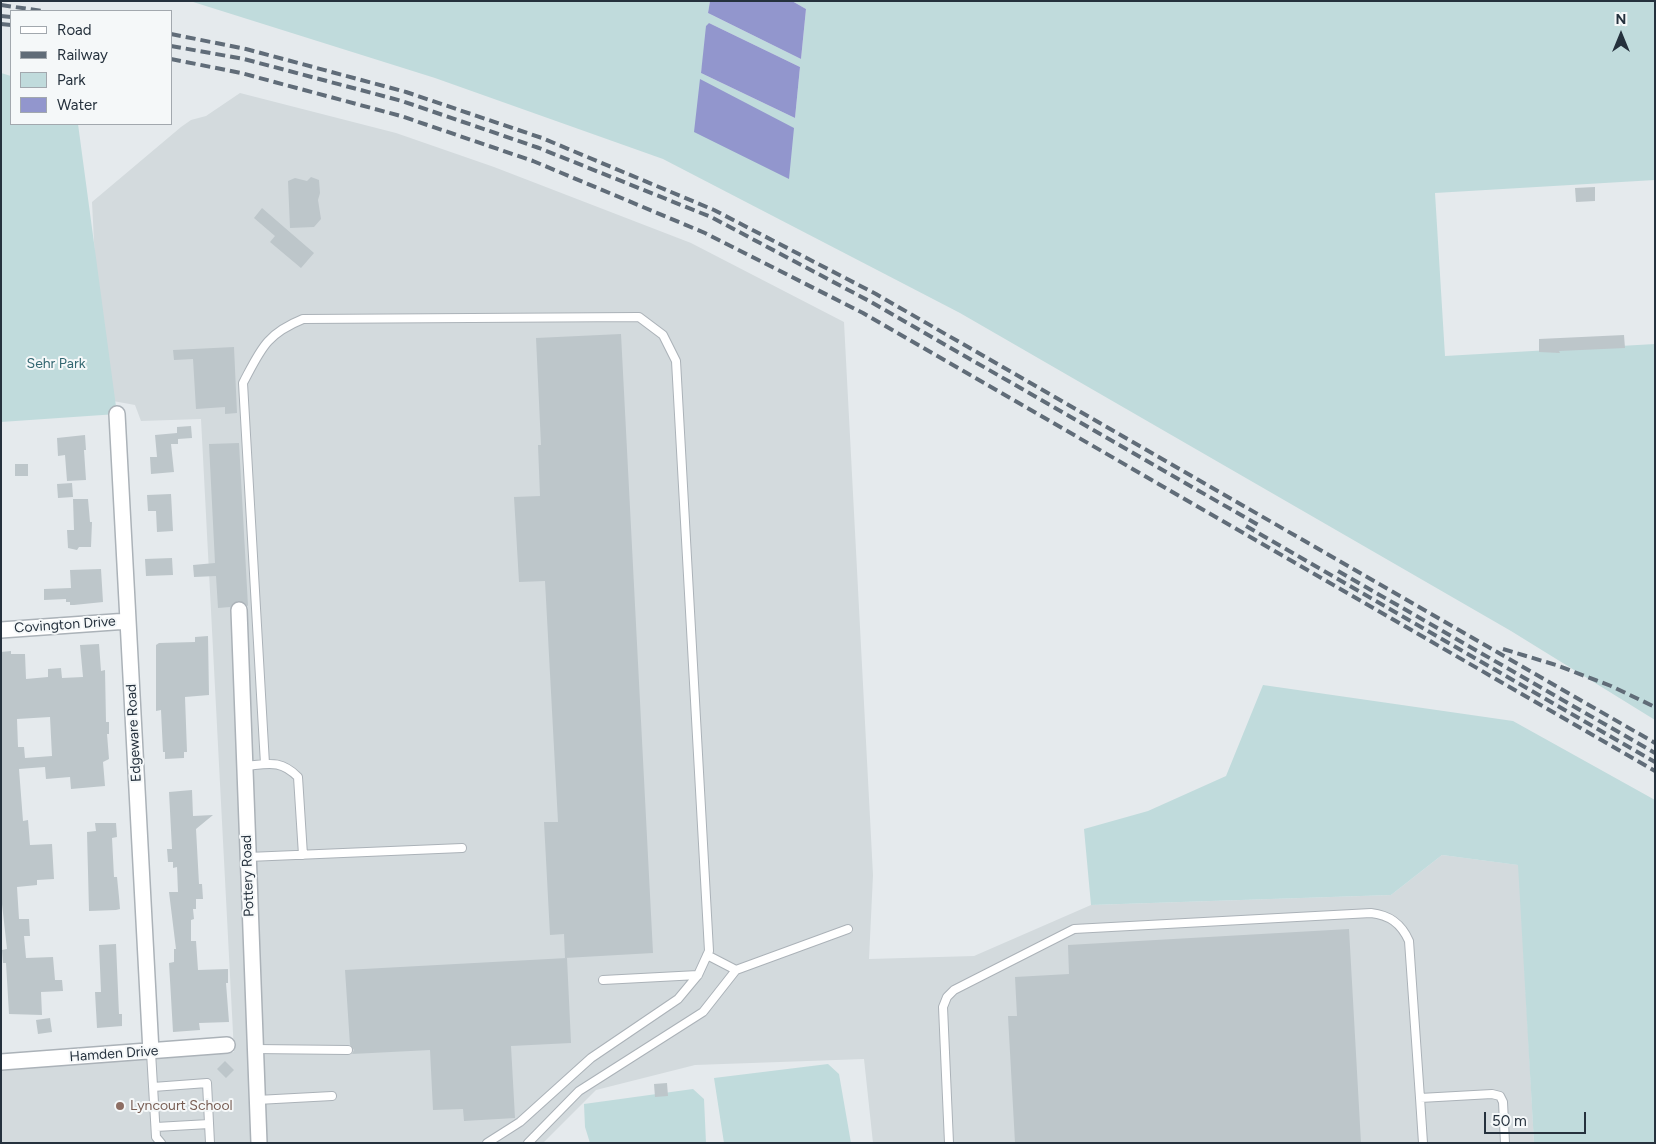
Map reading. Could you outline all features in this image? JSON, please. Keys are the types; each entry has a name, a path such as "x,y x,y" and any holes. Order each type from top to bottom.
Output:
{"street":[{"name":"Edgeware Road","path":"117,414 151,1052"},
{"name":"Pottery Road","path":"239,610 259,1143"},
{"name":"Covington Drive","path":"1,630 128,621"},
{"name":"Hamden Drive","path":"1,1062 227,1045"}],"lane":[{"path":"266,764 243,383 262,346 282,328 303,319 639,317 664,335 676,361 709,941 707,955 698,975 678,998 591,1058 520,1122 487,1143"},
{"path":"244,766 277,763 289,767 298,776 303,855"},
{"path":"248,857 462,848"},
{"path":"949,1143 943,1006 947,997 954,990 1074,929 1371,912 1383,914 1397,922 1409,941 1423,1143"},
{"path":"528,1143 579,1090 703,1012 736,970 848,928"},
{"path":"707,955 736,970"},
{"path":"603,980 698,975"},
{"path":"255,1049 348,1050"},
{"path":"151,1052 156,1137 161,1143"},
{"path":"153,1087 207,1083 210,1143"},
{"path":"1420,1098 1492,1094 1500,1096 1503,1102 1506,1143"},
{"path":"257,1100 332,1096"},
{"path":"156,1127 209,1124"}],"shaded area":[{"path":"240,93 396,133 494,167 691,243 844,322 873,875 869,959 974,956 1091,905 1391,895 1442,855 1519,865 1534,1143 873,1143 864,1059 695,1065 596,1090 543,1143 1,1143 1,1070 234,1052 201,419 141,421 135,405 102,399 92,202 181,127 191,120 206,116"}],"green space":[{"path":"190,1 710,1 708,13 801,59 806,9 792,1 1655,1 1655,180 1435,193 1445,356 1655,344 1655,720 1511,631 960,313 663,159 435,78","holes":["709,23 800,67 795,118 701,73"]},
{"name":"Sehr Park","path":"1,73 10,76 10,125 78,125 117,414 1,422"},
{"path":"1263,685 1513,721 1655,800 1655,1143 1534,1143 1518,865 1442,855 1391,895 1091,905 1084,829 1148,811 1226,776"},
{"path":"828,1064 839,1074 851,1143 724,1143 714,1078"},
{"path":"693,1089 704,1099 706,1143 590,1143 585,1127 584,1104"}],"water":[{"path":"710,1 792,1 806,9 801,59 708,13"},
{"path":"709,23 800,67 795,118 701,73 706,26"},
{"path":"700,79 794,128 789,179 694,132"}],"building":[{"path":"311,177 319,180 320,193 318,200 321,219 314,227 290,228 288,181 295,178 307,181"},
{"path":"1595,187 1595,201 1576,202 1575,188"},
{"path":"262,208 314,253 301,268 270,242 275,236 254,218"},
{"path":"621,334 653,953 565,958 564,934 550,935 544,822 558,822 545,581 519,582 514,497 540,496 538,445 541,445 536,338"},
{"path":"1624,335 1625,348 1559,351 1560,353 1539,352 1539,339"},
{"path":"234,347 237,413 225,414 225,407 196,409 193,359 174,360 173,350"},
{"path":"191,426 192,438 178,439 178,444 171,444 174,472 151,474 150,457 157,457 155,435 177,433 177,427"},
{"path":"85,435 86,480 67,481 65,455 58,456 57,438"},
{"path":"239,443 248,606 238,601 230,607 218,608 216,576 194,577 193,565 215,563 209,444"},
{"path":"15,464 28,464 28,476 15,476"},
{"path":"72,483 73,497 58,498 57,484"},
{"path":"171,494 173,531 157,532 156,511 148,511 147,495"},
{"path":"73,499 88,499 90,522 92,522 91,547 79,547 77,550 68,548 67,530 74,530"},
{"path":"172,558 173,575 146,576 145,559"},
{"path":"101,569 103,602 70,605 70,602 66,602 66,599 44,600 44,589 71,588 70,570"},
{"path":"208,636 209,695 185,697 187,752 184,752 184,758 165,759 161,710 156,711 156,645 159,643 195,642 195,637"},
{"path":"99,644 101,671 105,670 106,722 109,722 109,734 107,734 109,759 103,762 105,786 71,789 70,777 46,779 45,767 19,769 23,821 28,820 30,845 52,844 54,879 37,880 37,885 17,887 19,919 29,919 30,936 24,936 26,958 53,957 55,980 62,980 63,991 41,992 42,1015 9,1014 6,963 3,963 2,950 7,949 1,895 1,652 11,651 11,654 25,654 26,679 48,677 48,669 61,668 62,678 83,677 80,645","holes":["50,717 52,756 25,758 24,747 18,747 17,719"]},
{"path":"192,790 193,816 213,815 196,829 199,884 202,884 203,899 196,899 196,909 193,909 194,919 191,920 191,941 196,941 198,970 228,969 228,983 226,983 229,1022 199,1023 200,1030 173,1032 169,963 174,962 174,949 176,949 169,892 178,892 177,867 173,868 173,862 168,862 167,849 172,849 169,792"},
{"path":"95,823 116,823 117,837 112,838 114,877 117,877 120,909 89,911 87,832 96,831"},
{"path":"1349,929 1361,1143 1015,1143 1008,1016 1017,1016 1015,977 1069,974 1068,945"},
{"path":"116,944 119,1014 122,1014 122,1026 97,1028 95,992 101,992 99,945"},
{"path":"567,958 571,1043 511,1046 515,1118 464,1121 463,1109 433,1110 430,1050 352,1054 354,1050 350,1045 345,970"},
{"path":"50,1018 52,1032 38,1034 36,1020"},
{"path":"225,1061 234,1070 226,1078 217,1069"},
{"path":"667,1083 668,1096 655,1097 654,1084"}],"railway":[{"path":"1,5 36,10"},
{"path":"1,16 10,17"},
{"path":"1,24 10,25"},
{"path":"172,34 246,49 406,92 542,138 714,210 876,294 1655,743"},
{"path":"172,46 244,59 402,101 539,148 711,217 871,302 1260,526"},
{"path":"172,59 241,73 401,116 533,161 705,233 863,313 1655,771"},
{"path":"1246,526 1655,762"},
{"path":"1338,571 1655,753"},
{"path":"1503,649 1556,665 1611,686 1655,707"}],"place":[{"name":"Lyncourt School","path":"120,1106"}]}
